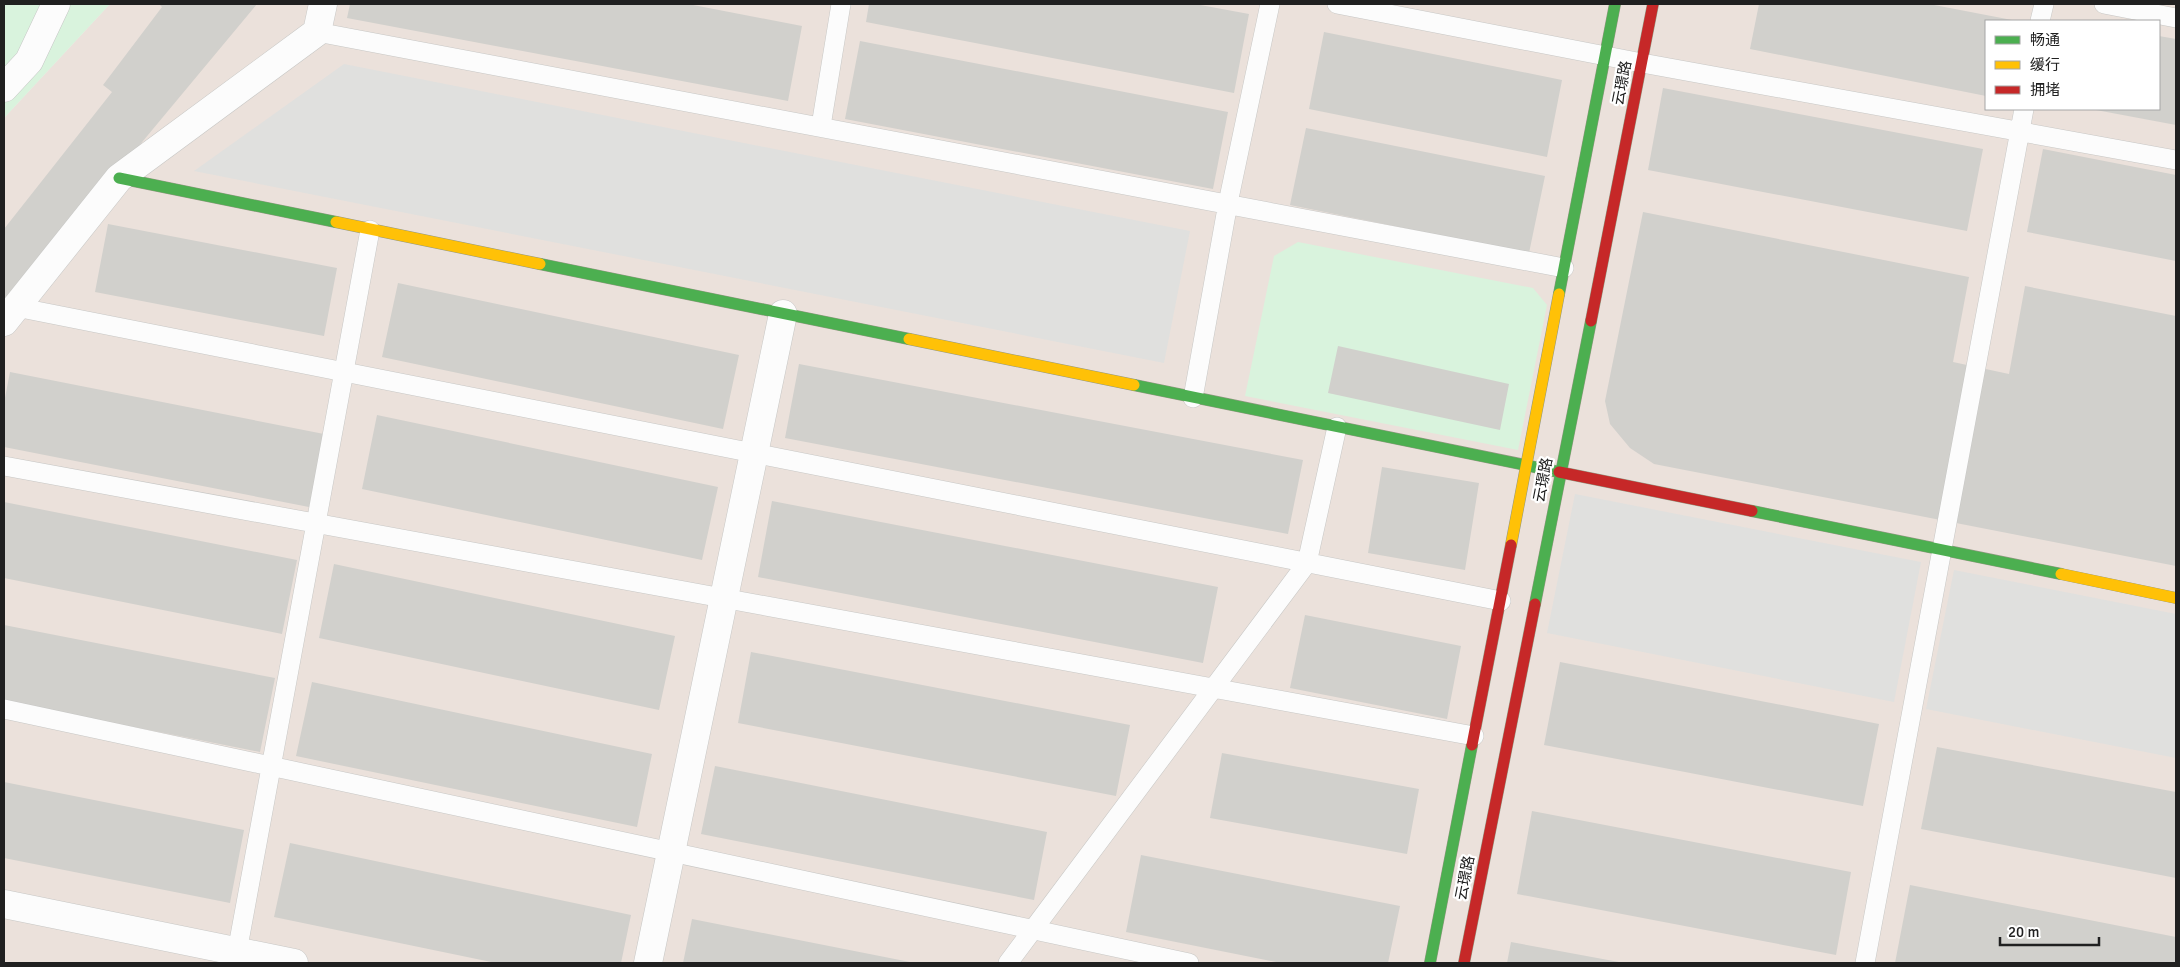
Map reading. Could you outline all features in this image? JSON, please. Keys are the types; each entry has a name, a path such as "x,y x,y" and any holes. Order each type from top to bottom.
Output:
{"street":[{"path":"4,88 30,61 56,4"},
{"path":"10,314 119,178 317,32 323,4"},
{"name":"云璟路","path":"1430,963 1615,4"},
{"name":"云璟路","path":"1464,963 1653,4"},
{"path":"119,178 2176,598"},
{"path":"648,963 783,314"},
{"path":"4,904 236,957 294,963"}],"lane":[{"path":"821,126 841,4"},
{"path":"1193,398 1228,204 1270,4"},
{"path":"1338,4 2176,160"},
{"path":"2040,20 2044,4"},
{"path":"2104,4 2176,18"},
{"path":"317,32 1564,268"},
{"path":"1865,963 2024,110"},
{"path":"236,957 370,230"},
{"path":"10,314 344,372 1500,601"},
{"path":"1008,963 1306,563 1337,427"},
{"path":"4,466 1474,736"},
{"path":"4,709 1189,963"}],"shaded area":[{"path":"110,4 2176,4 2176,963 4,963 4,118"},
{"path":"344,64 1190,231 1164,363 194,171"},
{"path":"1575,494 1921,562 1894,702 1547,633"},
{"path":"1954,570 2176,614 2176,758 1926,709"}],"green space":[{"path":"4,4 110,4 4,118"},
{"path":"1298,242 1533,288 1547,305 1518,450 1245,396 1274,256"}],"building":[{"path":"159,4 257,4 4,308 4,229 112,92 103,85 162,7"},
{"path":"350,4 688,4 802,26 788,101 347,18"},
{"path":"869,4 1195,4 1249,14 1234,93 866,22"},
{"path":"1759,4 1929,4 2012,20 1985,20 1985,96 1750,49"},
{"path":"1324,32 1562,80 1547,157 1309,109"},
{"path":"2160,36 2176,39 2176,125 2096,110 2160,110"},
{"path":"860,41 1228,112 1213,189 845,119"},
{"path":"1663,88 1983,149 1967,231 1648,170"},
{"path":"1306,128 1545,176 1529,253 1290,205"},
{"path":"2043,149 2176,175 2176,261 2027,232"},
{"path":"1643,212 1969,277 1953,362 2009,374 2025,286 2176,316 2176,566 1654,464 1630,448 1610,424 1605,401"},
{"path":"108,224 337,268 324,336 95,292"},
{"path":"398,283 739,355 723,429 382,357"},
{"path":"1338,346 1509,384 1500,430 1328,393"},
{"path":"799,364 1303,460 1288,534 785,438"},
{"path":"10,372 324,434 309,507 4,447 4,403"},
{"path":"377,415 718,487 702,560 362,489"},
{"path":"1382,467 1479,483 1465,570 1368,553"},
{"path":"772,501 1218,587 1203,663 758,577"},
{"path":"4,502 297,560 282,634 4,578"},
{"path":"334,564 675,636 659,710 319,638"},
{"path":"1305,615 1461,646 1447,719 1290,688"},
{"path":"4,625 275,678 260,752 4,701"},
{"path":"751,652 1130,725 1116,796 738,723"},
{"path":"1560,662 1879,724 1863,806 1544,745"},
{"path":"312,682 652,754 637,827 296,756"},
{"path":"1937,747 2176,792 2176,878 1921,829"},
{"path":"1222,753 1419,789 1407,854 1210,818"},
{"path":"715,766 1047,832 1034,900 701,834"},
{"path":"4,782 244,830 230,903 4,858"},
{"path":"1532,811 1851,872 1836,955 1517,894"},
{"path":"290,843 631,915 621,963 496,963 274,917"},
{"path":"1141,855 1400,906 1388,963 1281,963 1126,932"},
{"path":"1910,885 2176,937 2176,963 1895,963"},
{"path":"692,919 910,962 910,963 683,963"},
{"path":"1511,942 1619,962 1619,963 1507,963"}],"traffic: fast":[{"path":"1559,294 1615,4"},
{"path":"119,178 336,222"},
{"path":"540,264 909,339"},
{"path":"1535,604 1591,321"},
{"path":"1134,385 1559,472"},
{"path":"1752,511 2061,574"},
{"path":"1430,963 1472,745"}],"traffic: slow":[{"path":"336,222 540,264"},
{"path":"1511,545 1559,294"},
{"path":"909,339 1134,385"},
{"path":"2061,574 2176,598"}],"traffic: jam":[{"path":"1591,321 1653,4"},
{"path":"1559,472 1752,511"},
{"path":"1472,745 1511,545"},
{"path":"1464,963 1535,604"}]}
